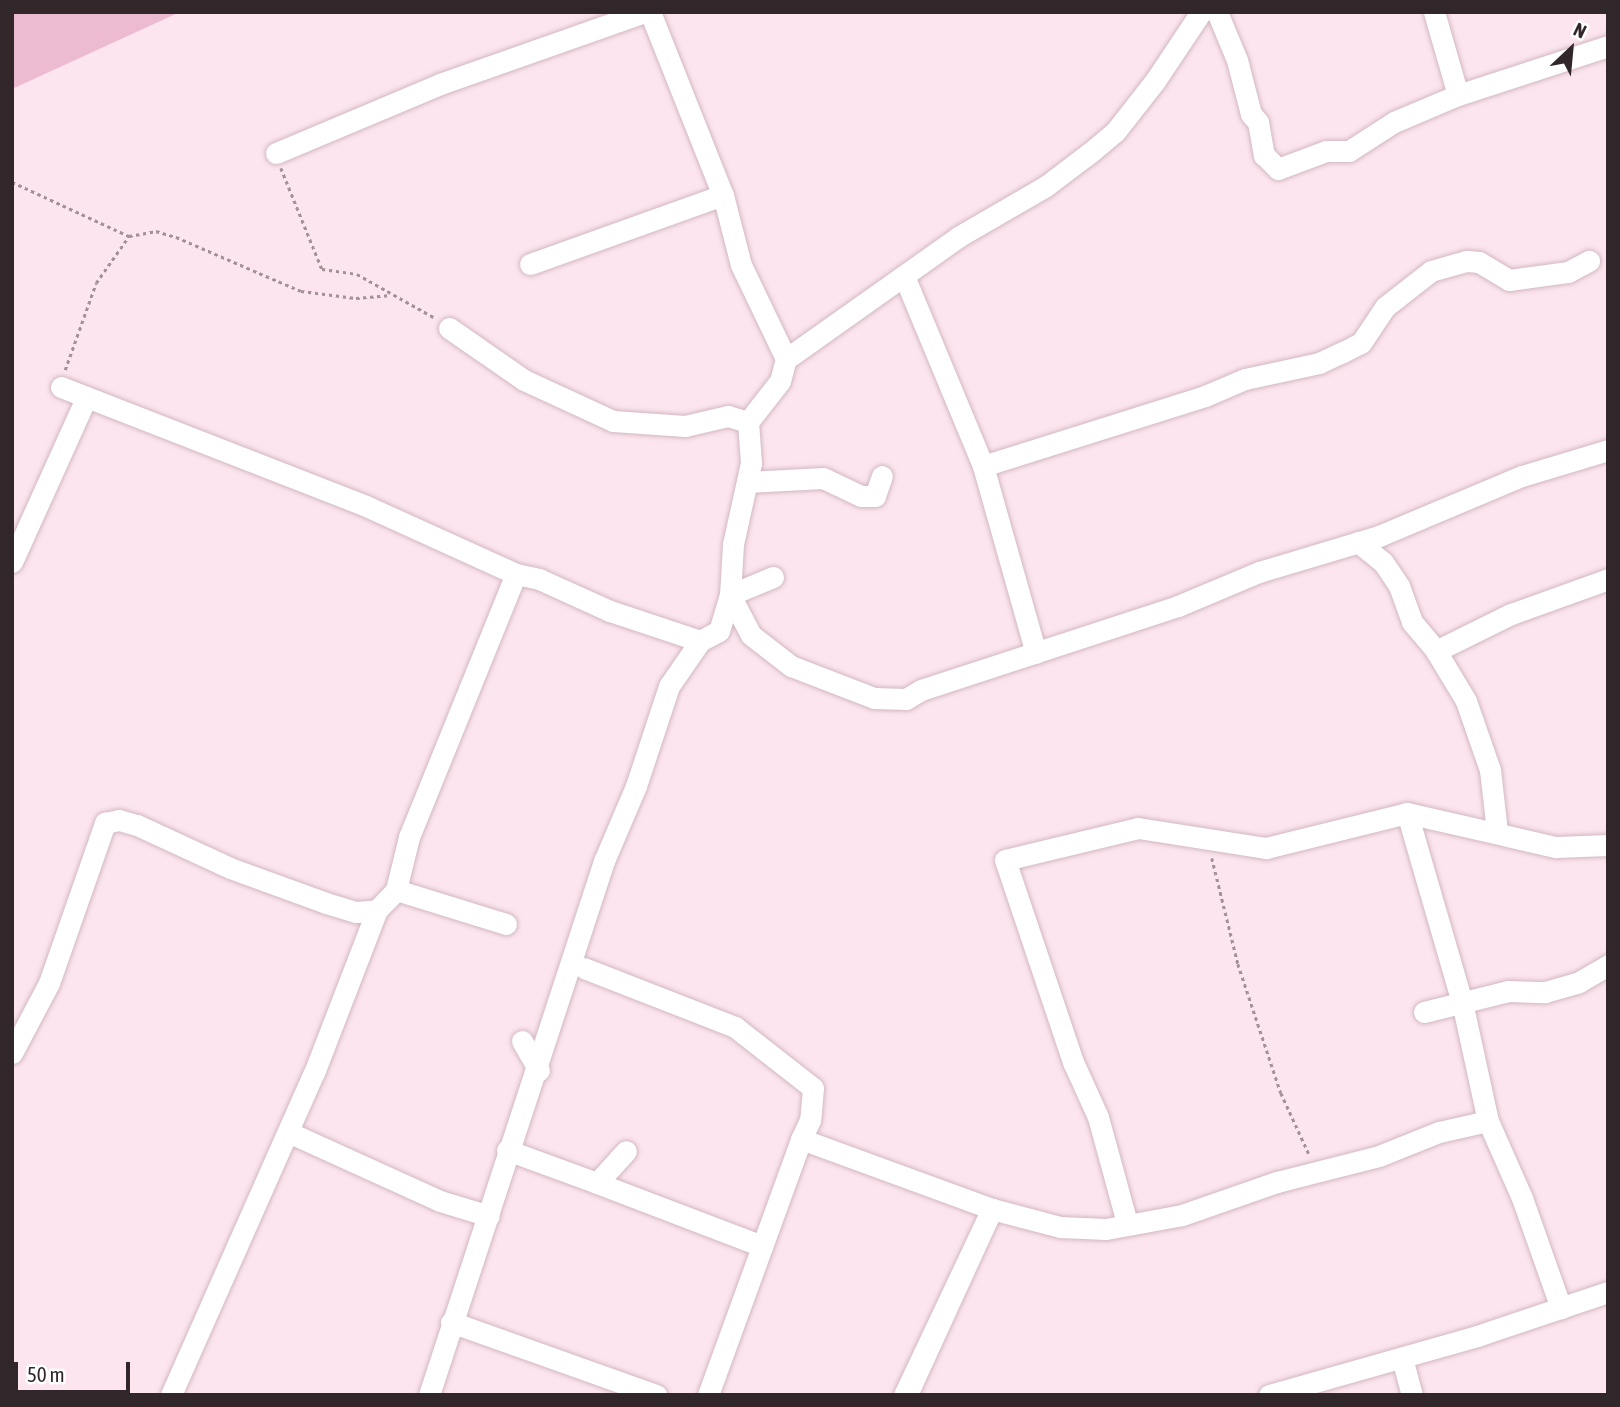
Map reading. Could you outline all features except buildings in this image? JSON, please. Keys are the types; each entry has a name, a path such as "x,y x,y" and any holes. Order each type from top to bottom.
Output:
{"street":[{"path":"276,153 440,84 644,12"},
{"path":"650,12 723,195 741,265 786,359"},
{"path":"429,1395 451,1322 489,1216 506,1150 538,1071 604,861 636,786 669,687 709,636 730,595 733,544 747,482 748,422 780,381 786,359 958,237 1046,186 1107,139 1155,81 1202,12"},
{"path":"1217,12 1258,122 1264,155 1278,169 1326,151 1349,151 1394,122 1458,95 1608,46"},
{"path":"1434,12 1458,95"},
{"path":"530,264 723,195"},
{"path":"983,466 1205,396 1245,379 1319,363 1362,343 1385,307 1431,271 1467,261 1479,262 1509,280 1555,275 1589,261"},
{"path":"904,276 983,466 1037,653"},
{"path":"449,328 524,380 613,421 685,426 728,416 748,422"},
{"path":"61,387 366,506 516,574 709,636 751,635"},
{"path":"12,562 86,398"},
{"path":"730,595 751,635 791,666 874,698 906,699 921,690 1178,607 1259,572 1358,542 1522,476 1608,450"},
{"path":"747,482 823,478 861,496 875,496 882,476"},
{"path":"1358,542 1383,562 1399,586 1412,622 1436,651 1481,737 1497,831"},
{"path":"171,1395 288,1132 377,910 396,890 410,837 516,574"},
{"path":"730,595 774,577"},
{"path":"1436,651 1500,618 1608,579"},
{"path":"1407,813 1462,1002 1488,1121 1522,1198 1561,1308"},
{"path":"1127,1223 1098,1118 1081,1084 1005,860 1138,828 1266,848 1407,813 1497,831 1556,847 1608,845"},
{"path":"12,1053 49,983 105,823 119,820 137,825 230,868 356,912 377,910"},
{"path":"396,890 506,924"},
{"path":"1424,1012 1508,991 1545,992 1579,982 1608,965"},
{"path":"584,968 735,1027 813,1088 810,1120 708,1395"},
{"path":"522,1041 538,1071"},
{"path":"801,1139 992,1209 1060,1227 1106,1229 1182,1215 1318,1171 1488,1121"},
{"path":"288,1132 440,1201 489,1216"},
{"path":"506,1150 762,1246"},
{"path":"597,1183 626,1151"},
{"path":"905,1395 992,1209"},
{"path":"1269,1395 1402,1357 1608,1292"},
{"path":"451,1322 656,1395"},
{"path":"1402,1357 1412,1395"}],"path":[{"path":"276,153 322,269 357,274 388,295 449,328"},
{"path":"12,182 129,236 156,231 176,237 302,291 356,298 388,295"},
{"path":"61,387 92,292 129,236"},
{"path":"1206,838 1238,964 1281,1093 1318,1171"}],"shaded area":[{"path":"12,12 180,12 12,89"}]}
